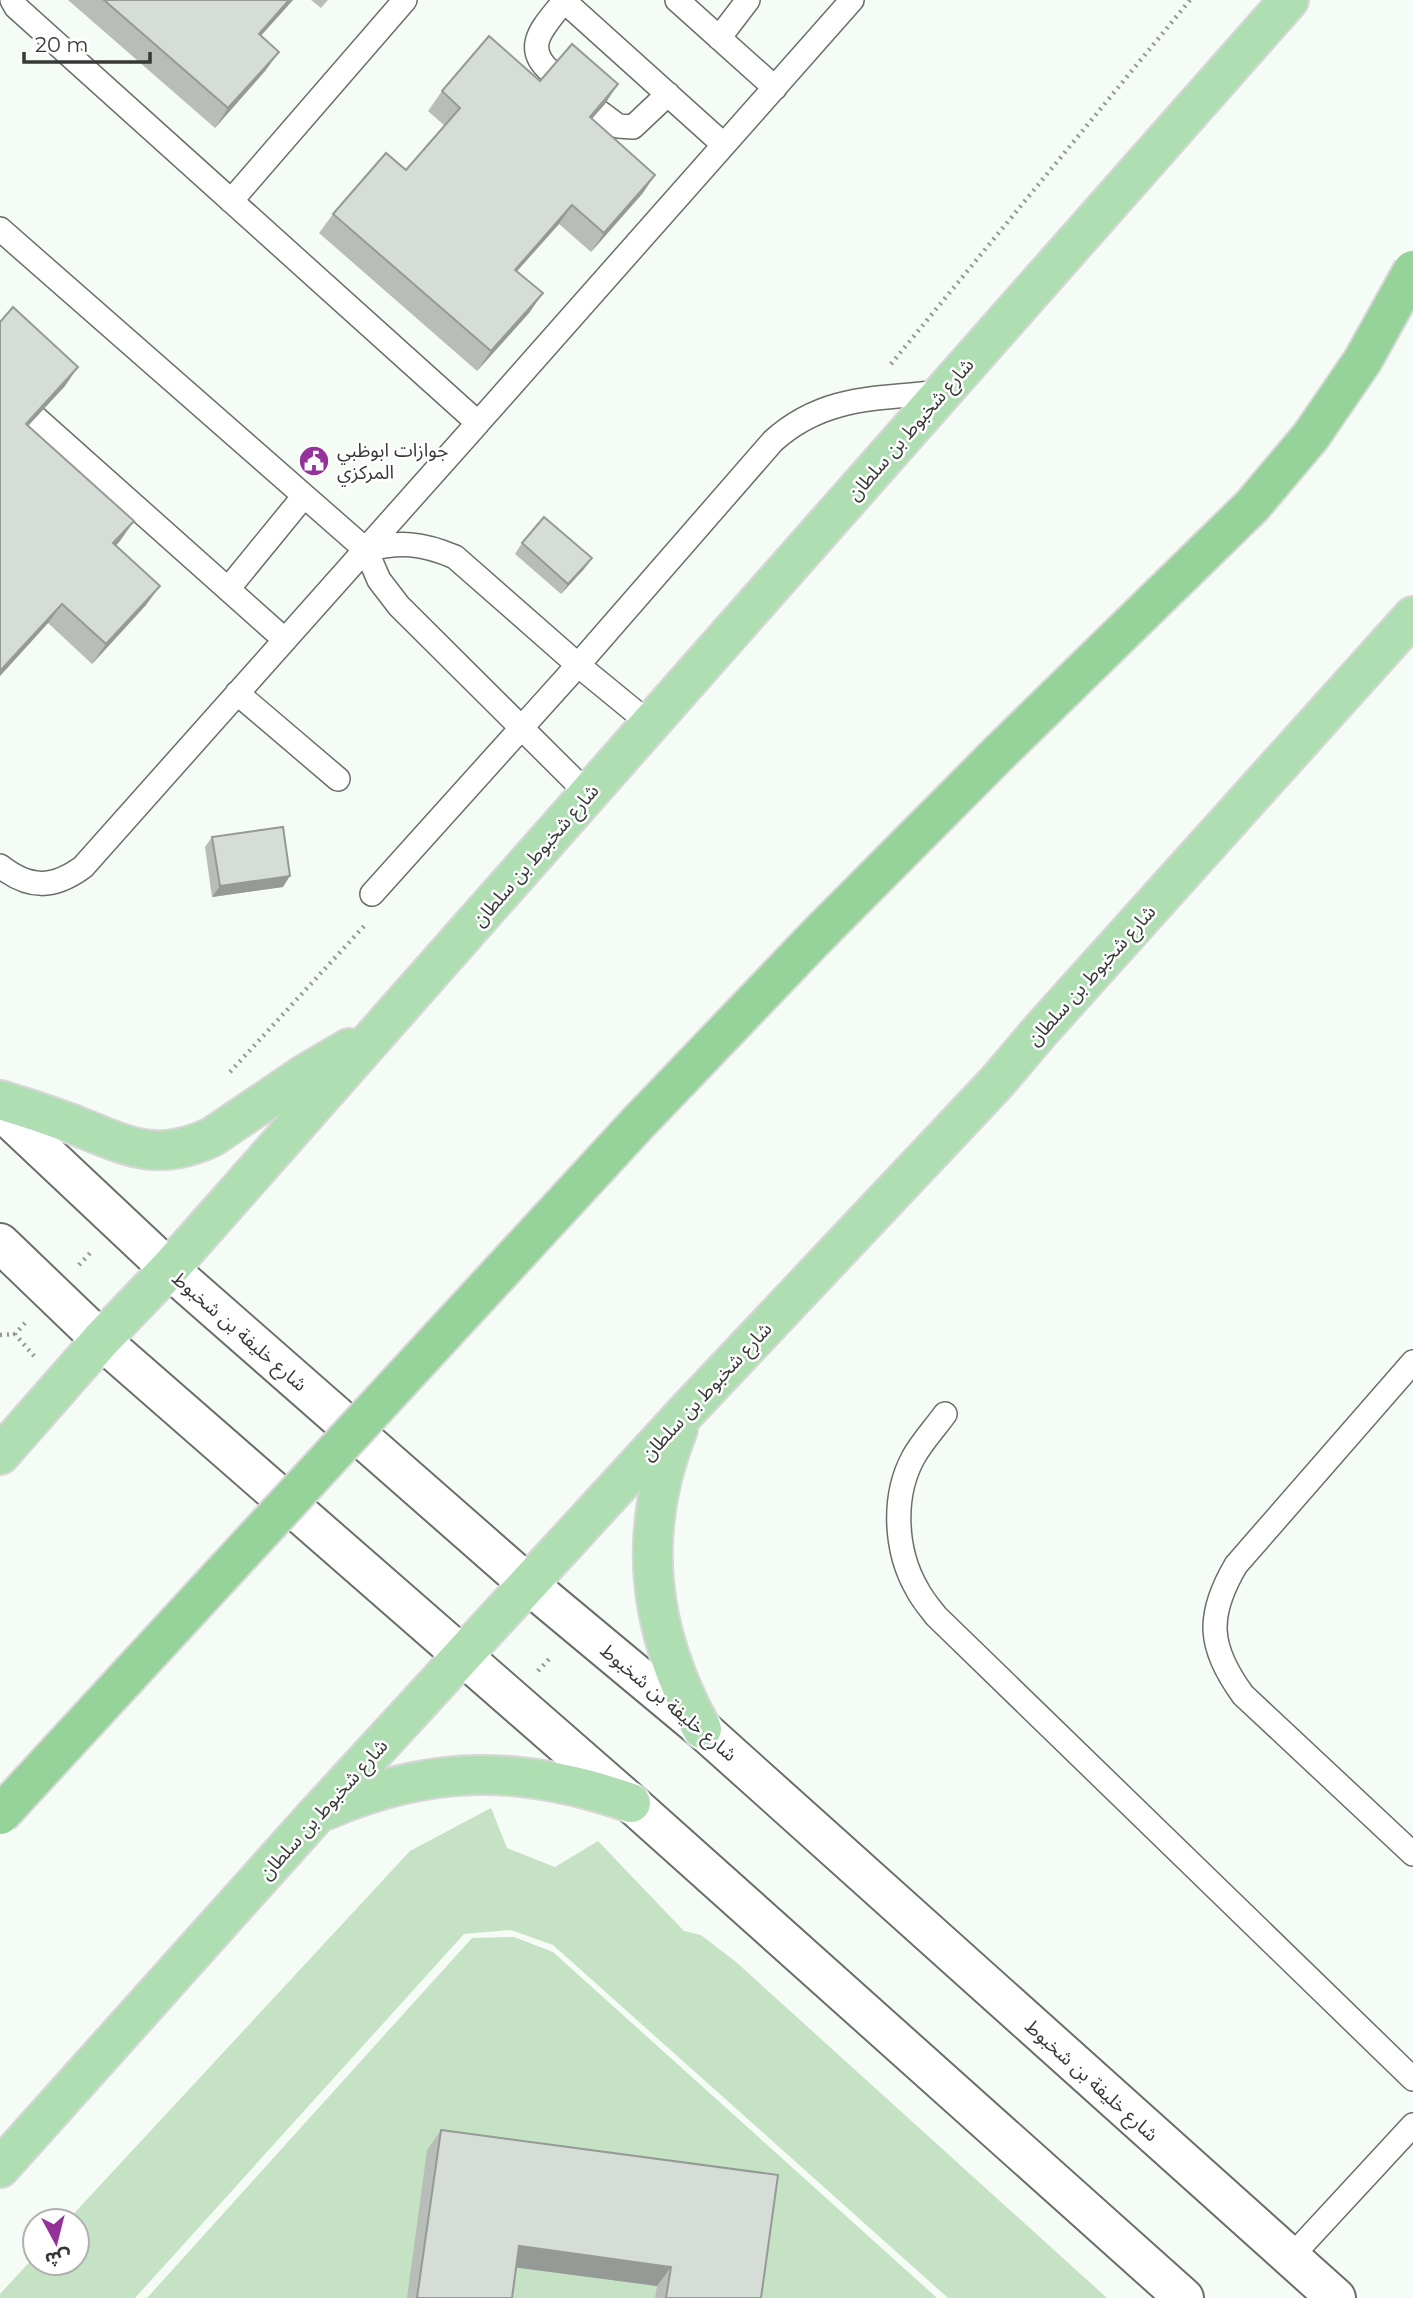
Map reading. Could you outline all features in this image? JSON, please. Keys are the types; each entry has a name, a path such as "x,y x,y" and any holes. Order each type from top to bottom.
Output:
{"highway":[{"path":"0,1815 646,1114 836,916 1252,506 1311,436 1356,371 1413,270"}],"main road":[{"name":"شارع شخبوط بن سلطان","path":"0,1455 402,1006 1289,0"},
{"name":"شارع شخبوط بن سلطان","path":"0,2168 462,1655 685,1413 996,1083 1059,1009 1413,616"},
{"path":"0,1100 56,1118 125,1147 153,1150 179,1148 196,1144 227,1128 305,1074 376,1033 402,1006"},
{"name":"شارع خليفة بن شخبوط","path":"0,1110 169,1269 528,1584 702,1729 1336,2298"},
{"path":"0,1243 101,1340 631,1803 1184,2298"},
{"path":"685,1413 662,1476 656,1509 653,1577 657,1609 674,1671 702,1729"},
{"path":"317,1814 392,1786 471,1774 553,1780 631,1803"}],"lane":[{"path":"12,0 16,7 478,422"},
{"path":"231,201 405,0"},
{"path":"551,72 538,60 536,43 539,34 564,0 724,145"},
{"path":"677,0 775,88"},
{"path":"719,38 748,0"},
{"path":"0,866 16,878 33,883 51,883 68,878 83,867 852,0"},
{"path":"598,111 618,126 633,127 668,94"},
{"path":"0,229 366,550 388,594 588,794"},
{"path":"372,894 790,425 831,406 943,392"},
{"path":"36,418 285,640"},
{"path":"228,589 304,496"},
{"path":"366,550 388,544 411,544 433,548 455,558 650,724"},
{"path":"237,693 338,779"},
{"path":"1413,1362 1236,1564 1222,1589 1215,1617 1219,1654 1226,1672 1243,1695 1413,1854"},
{"path":"945,1414 913,1458 902,1490 899,1524 903,1557 916,1588 936,1616 1413,2079"},
{"path":"1290,2258 1413,2125"}],"path":[{"path":"0,1335 15,1334 120,1221"},
{"path":"15,1334 61,1385"},
{"path":"513,1699 580,1626"}],"green space":[{"path":"491,1808 507,1848 555,1867 598,1841 684,1931 701,1935 736,1962 1107,2298 948,2298 553,1945 511,1930 464,1934 135,2298 0,2298 0,2294 21,2271 21,2277 91,2277 91,2207 80,2207 410,1851"},
{"path":"514,1937 553,1952 937,2298 147,2298 472,1938"}],"building":[{"path":"104,0 289,0 259,34 279,52 228,108"},
{"path":"489,36 540,81 572,44 618,84 590,117 655,175 604,233 572,205 515,270 543,293 491,351 333,214 386,153 406,170 460,108 442,91"},
{"path":"13,307 78,367 26,424 134,521 113,543 160,586 106,644 62,604 0,671 0,322"},
{"path":"544,517 592,558 568,584 522,543"},
{"path":"283,827 290,876 220,886 212,837"},
{"path":"441,2130 778,2175 761,2298 666,2298 671,2267 519,2246 512,2298 417,2298"}],"place":[{"name":"جوازات ابوظبي المركزي","path":"314,461"}]}
